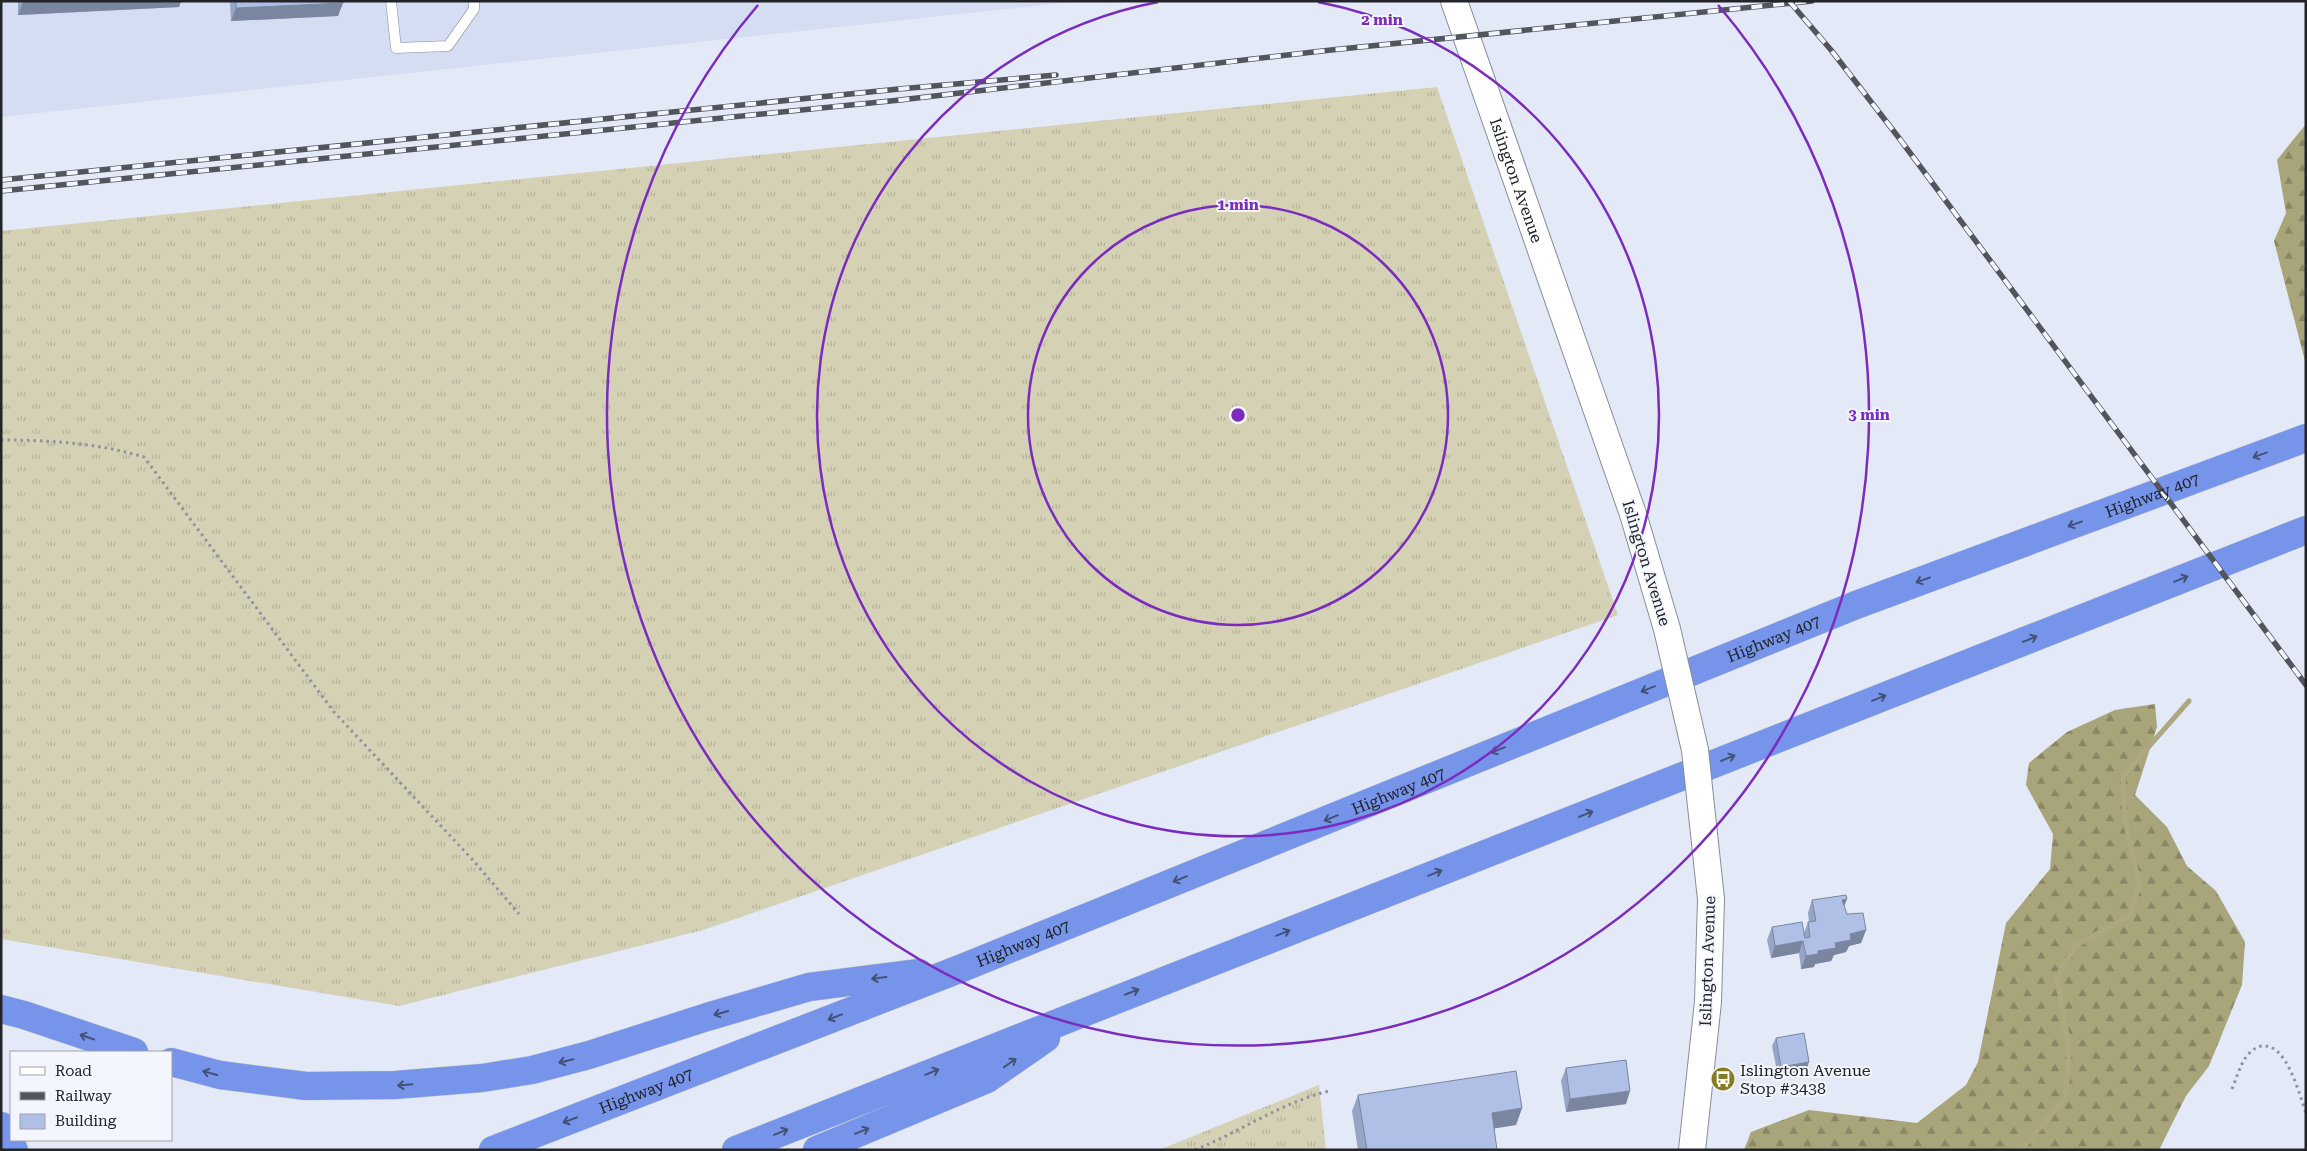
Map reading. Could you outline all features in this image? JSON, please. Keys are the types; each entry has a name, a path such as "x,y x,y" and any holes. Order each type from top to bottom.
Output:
{"highway":[{"name":"Highway 407","path":"493,1150 962,968 1856,605 2306,438"},
{"path":"736,1150 2306,530"},
{"path":"172,1062 220,1075 306,1086 395,1086 482,1078 532,1070 589,1055 809,987 962,968"},
{"path":"1,1009 131,1051"},
{"path":"817,1150 987,1079 1087,1010"},
{"path":"1,1126 14,1150"}],"main road":[{"name":"Islington Avenue","path":"1454,1 1482,76 1633,514 1667,629 1695,750 1711,899 1708,1002 1692,1150"}],"lane":[{"path":"390,1 396,48 448,46 474,9 474,1"}],"path":[{"path":"1,440 34,440 113,448 144,457 334,712 472,859 519,914"},
{"path":"2232,1089 2244,1061 2251,1052 2263,1046 2274,1048 2279,1051 2293,1078 2306,1113"},
{"path":"1194,1150 1228,1136 1268,1113 1293,1102 1329,1091"}],"shaded area":[{"path":"1,1 1080,1 1,117"}],"green space":[{"path":"1437,87 1618,615 703,930 399,1006 1,939 1,231"},
{"path":"2306,124 2306,365 2274,241 2286,213 2277,160"},
{"path":"2155,704 2157,727 2135,795 2167,827 2187,866 2216,891 2245,942 2242,985 2209,1066 2186,1096 2159,1150 1744,1150 1751,1132 1809,1110 1917,1123 1966,1085 1978,1062 2006,923 2050,869 2053,834 2026,785 2029,763 2067,732 2115,710"},
{"path":"1319,1085 1326,1150 1159,1150"}],"building":[{"path":"236,1 343,1 343,3 236,8"},
{"path":"1846,895 1847,899 1842,900 1847,914 1863,913 1866,930 1850,934 1851,940 1835,943 1836,948 1818,951 1818,954 1806,956 1803,941 1775,946 1772,927 1802,922 1805,938 1810,937 1808,922 1816,921 1812,900"},
{"path":"1804,1033 1809,1062 1781,1067 1776,1038"},
{"path":"1626,1060 1630,1091 1570,1099 1566,1068"},
{"path":"1516,1071 1522,1108 1492,1113 1497,1150 1367,1150 1358,1095"}],"waterway":[{"path":"2021,1150 2066,1097 2069,1048 2057,977 2075,946 2131,915 2139,883 2125,821 2123,776 2189,701"}],"railway":[{"path":"1789,1 1831,50 1899,138 2306,685"},
{"path":"1,191 900,100 1331,50 1812,1"},
{"path":"1,180 899,89 1056,75"}],"place":[{"name":"Islington Avenue Stop #3438","path":"1723,1079"}]}
